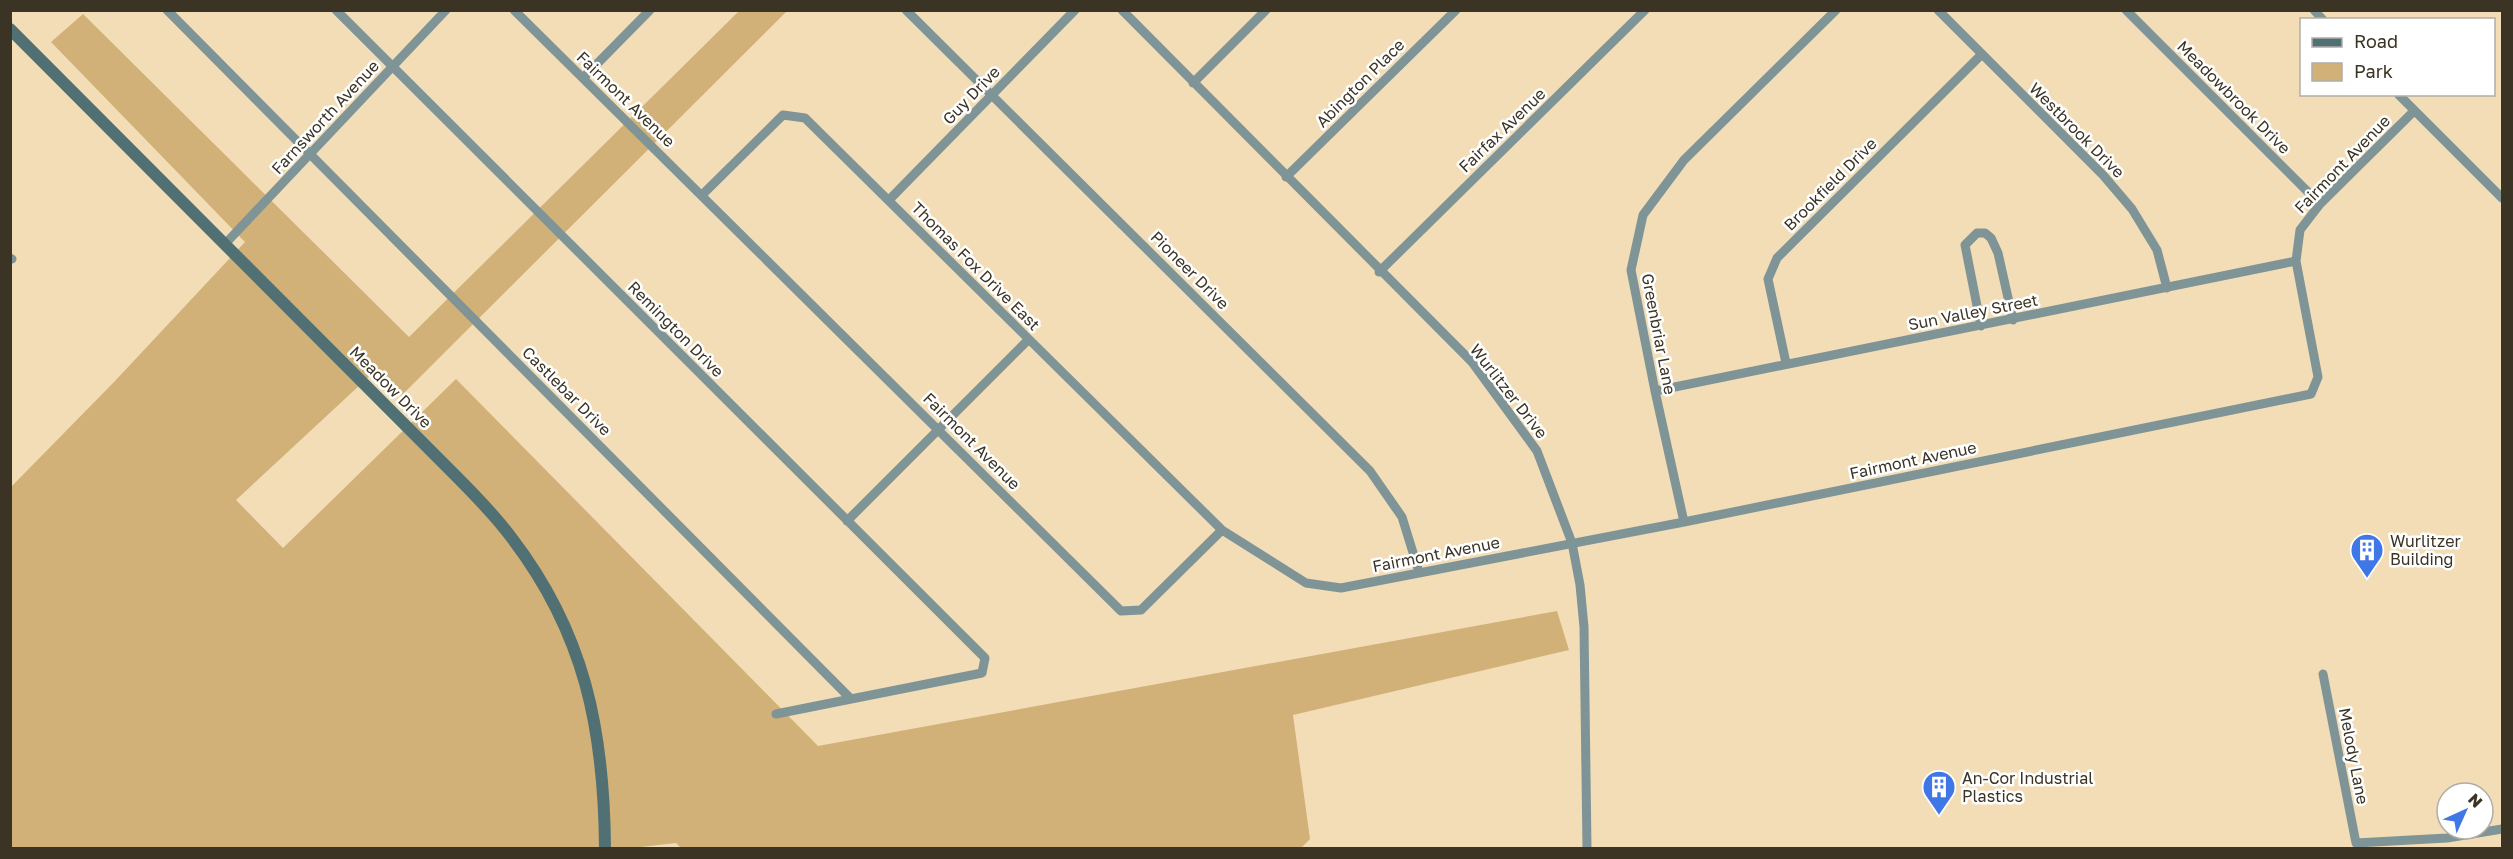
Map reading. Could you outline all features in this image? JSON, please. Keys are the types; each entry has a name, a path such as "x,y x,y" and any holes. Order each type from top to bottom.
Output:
{"street":[{"name":"Castlebar Drive","path":"167,10 851,699"},
{"name":"Remington Drive","path":"336,10 985,658 981,673 851,699"},
{"name":"Farnsworth Avenue","path":"225,244 446,10"},
{"name":"Fairmont Avenue","path":"514,10 1121,611 1141,610 1222,530 1306,583 1341,588 1684,522 2310,394 2318,377 2296,261 2300,230 2320,204 2415,111"},
{"path":"584,78 650,10"},
{"name":"Pioneer Drive","path":"906,10 1370,471 1402,517 1419,572"},
{"name":"Guy Drive","path":"889,200 1075,10"},
{"name":"Wurlitzer Drive","path":"1122,10 1379,272 1472,362 1537,451 1572,543 1584,627 1587,849"},
{"path":"1193,83 1266,10"},
{"name":"Abington Place","path":"1286,177 1456,10"},
{"name":"Fairfax Avenue","path":"1379,272 1645,10"},
{"name":"Greenbriar Lane","path":"1684,522 1631,270 1643,214 1684,159 1836,10"},
{"name":"Westbrook Drive","path":"1938,10 2103,175 2133,209 2157,250 2167,288"},
{"name":"Meadowbrook Drive","path":"2126,10 2320,204"},
{"name":"Meadow Drive","path":"10,29 481,502 511,536 534,568 562,620 590,695 602,768 605,849"},
{"name":"Brookfield Drive","path":"1786,363 1768,279 1777,258 1981,55"},
{"path":"2400,96 2502,198"},
{"name":"Thomas Fox Drive East","path":"702,195 783,115 805,118 1222,530"},
{"path":"1981,326 1965,245 1977,233 1984,233 1995,245 2013,320"},
{"name":"Sun Valley Street","path":"1655,391 2296,261"},
{"path":"847,521 1028,340"},
{"name":"Melody Lane","path":"2323,674 2356,843 2447,838 2502,829"},
{"path":"776,714 851,699"}],"green space":[{"path":"739,11 787,11 401,396 375,371 236,500 283,548 456,379 818,746 1557,611 1569,650 1293,715 1310,839 1301,848 681,848 676,843 632,848 11,848 11,487 115,381 245,242 51,42 83,14 409,337"}],"place":[{"name":"Wurlitzer Building","path":"2367,579"},
{"name":"An-Cor Industrial Plastics","path":"1939,816"}]}
